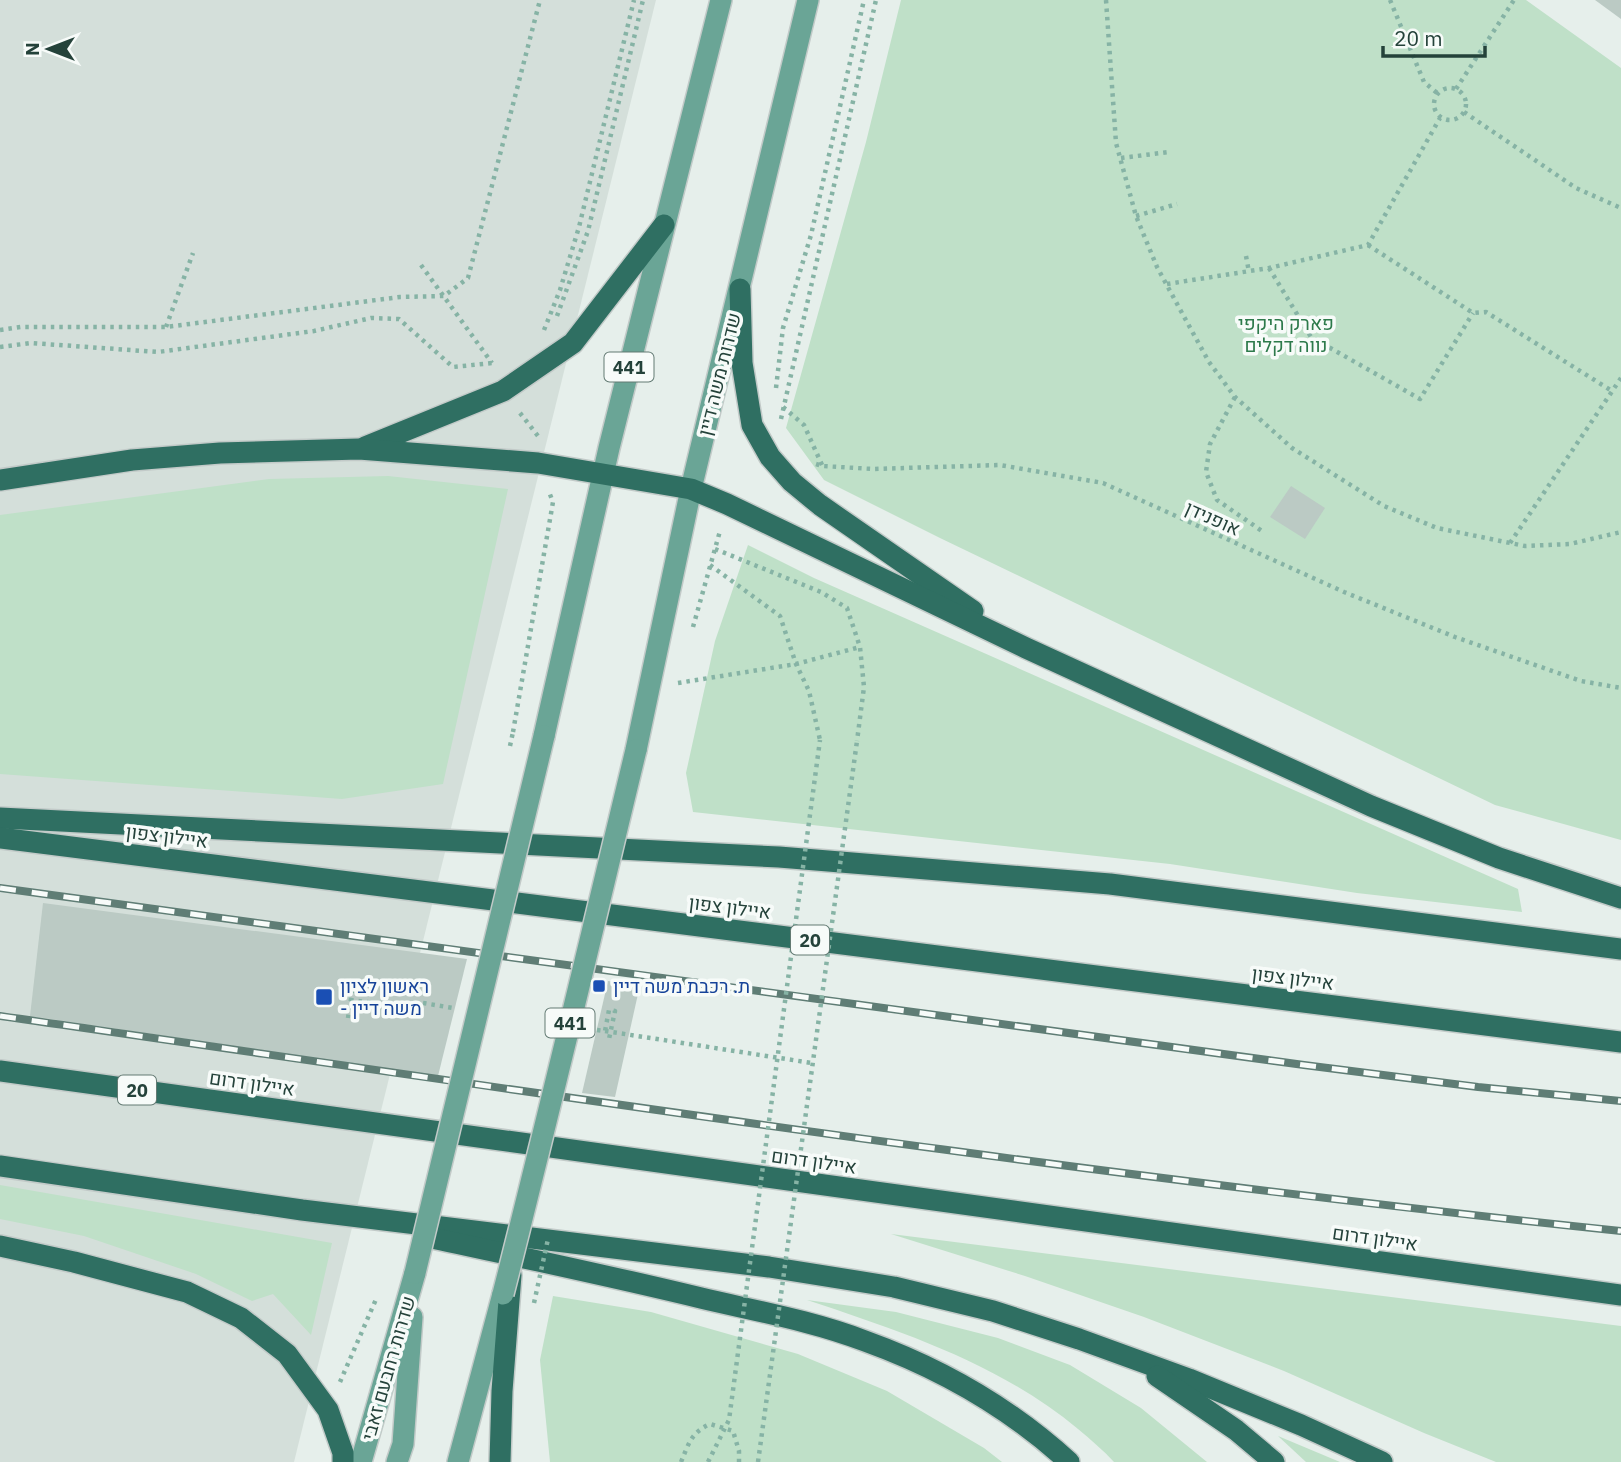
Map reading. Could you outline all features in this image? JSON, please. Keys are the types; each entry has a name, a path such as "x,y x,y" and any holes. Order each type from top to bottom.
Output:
{"highway":[{"path":"359,449 503,391 573,343 664,225"},
{"path":"740,289 742,363 752,425 770,457 792,482 820,505 1026,648"},
{"path":"0,480 132,460 220,453 359,449 538,463 691,489 1026,648 1371,806 1499,858 1621,898"},
{"path":"0,818 779,857 1110,884 1621,949"},
{"name":"איילון צפון","path":"0,838 1621,1042"},
{"name":"איילון דרום","path":"0,1072 1621,1295"},
{"path":"0,1166 302,1210 769,1267 894,1287 993,1311 1130,1357 1288,1420 1382,1462"},
{"path":"302,1210 646,1285 864,1340 950,1378 993,1403 1046,1441 1069,1462"},
{"path":"0,1246 74,1262 187,1293 241,1318 287,1354 328,1410 343,1453 343,1462"},
{"path":"500,1462 506,1295"},
{"path":"1130,1357 1236,1430 1274,1462"}],"main road":[{"name":"441","path":"397,1462 403,1444 415,1273 544,736 603,473 721,0"},
{"name":"שדרות משה דיין","path":"506,1295 512,1260 636,750 691,489 808,0"},
{"name":"שדרות רחבעם זאבי","path":"361,1462 415,1273"},
{"name":"441","path":"458,1462 506,1295"}],"path":[{"path":"0,330 21,327 166,327 400,297 444,296 468,278 540,0"},
{"path":"533,336 544,329 560,290 579,227 634,0"},
{"path":"554,325 588,231 643,0"},
{"path":"775,394 783,328 811,235 864,0"},
{"path":"775,417 779,428 876,0"},
{"path":"1106,0 1116,143 1136,216 1157,267 1209,362 1235,397 1292,448 1384,506 1437,528 1525,545 1570,544 1621,531"},
{"path":"1390,0 1424,82 1437,93"},
{"path":"1457,89 1514,0"},
{"path":"1446,88 1457,89 1466,101 1464,112 1456,120 1440,118 1434,109 1434,98 1446,88"},
{"path":"1464,112 1576,188 1621,208"},
{"path":"1368,245 1440,118"},
{"path":"1121,158 1169,152"},
{"path":"1136,216 1177,204"},
{"path":"1167,284 1249,272 1368,245 1473,313 1486,312 1612,391"},
{"path":"166,327 193,253"},
{"path":"1246,256 1249,272"},
{"path":"421,265 492,363"},
{"path":"1269,268 1311,337 1420,399 1473,313"},
{"path":"0,347 31,343 158,352 314,331 371,318 399,319 453,367 492,363 503,356"},
{"path":"1510,543 1621,378"},
{"path":"1235,397 1210,444 1206,472 1217,500 1262,531"},
{"path":"773,407 783,407 804,425 822,466"},
{"name":"אופנידן","path":"811,462 822,466 873,469 1000,465 1103,483 1344,592 1455,637 1581,681 1621,688"},
{"path":"513,732 553,502 538,463"},
{"path":"715,549 821,592 847,608 860,647 864,687 758,1462"},
{"path":"708,1462 729,1420 820,740 808,691 780,615 710,565"},
{"path":"677,683 796,664 860,647"},
{"path":"348,1018 354,979"},
{"path":"351,1000 455,1008"},
{"path":"605,1031 609,1010 615,1011 609,1039"},
{"path":"597,1030 812,1063"},
{"path":"328,1410 378,1295"},
{"path":"681,1462 698,1430 710,1424 733,1432 739,1451 739,1462"}],"shaded area":[{"path":"0,0 656,0 294,1462 0,1462"}],"green space":[{"name":"פארק היקפי נווה דקלים","path":"901,0 1526,0 1621,68 1621,840 1495,805 824,480 786,428 866,142"},
{"path":"388,476 508,489 443,784 342,799 0,774 0,515 269,479"},
{"path":"748,545 814,578 1518,889 1522,912 1357,893 1170,864 693,812 686,773 715,641"},
{"path":"0,1185 332,1243 311,1335 273,1294 252,1301 196,1274 84,1236 0,1219"},
{"path":"891,1234 1621,1326 1621,1462 1496,1462 1284,1371 1144,1317"},
{"path":"553,1296 651,1312 798,1354 887,1391 984,1448 1002,1462 550,1462 540,1360"},
{"path":"807,1300 896,1312 998,1338 1070,1365 1141,1408 1207,1462 1114,1462 1048,1406 983,1368 914,1338"},
{"path":"1278,1436 1340,1462 1306,1462"}],"building":[{"path":"1595,0 1621,0 1621,19"},
{"path":"1291,486 1325,508 1305,539 1270,517"},
{"path":"43,903 467,959 438,1076 30,1016"},
{"path":"608,981 640,985 615,1097 582,1093"}],"railway":[{"path":"0,888 1304,1065 1478,1087 1621,1101"},
{"path":"0,1016 1012,1159 1621,1231"}],"place":[{"name":"ת. רכבת משה דיין","path":"599,986"},
{"name":"ראשון לציון - משה דיין","path":"324,997"}]}
